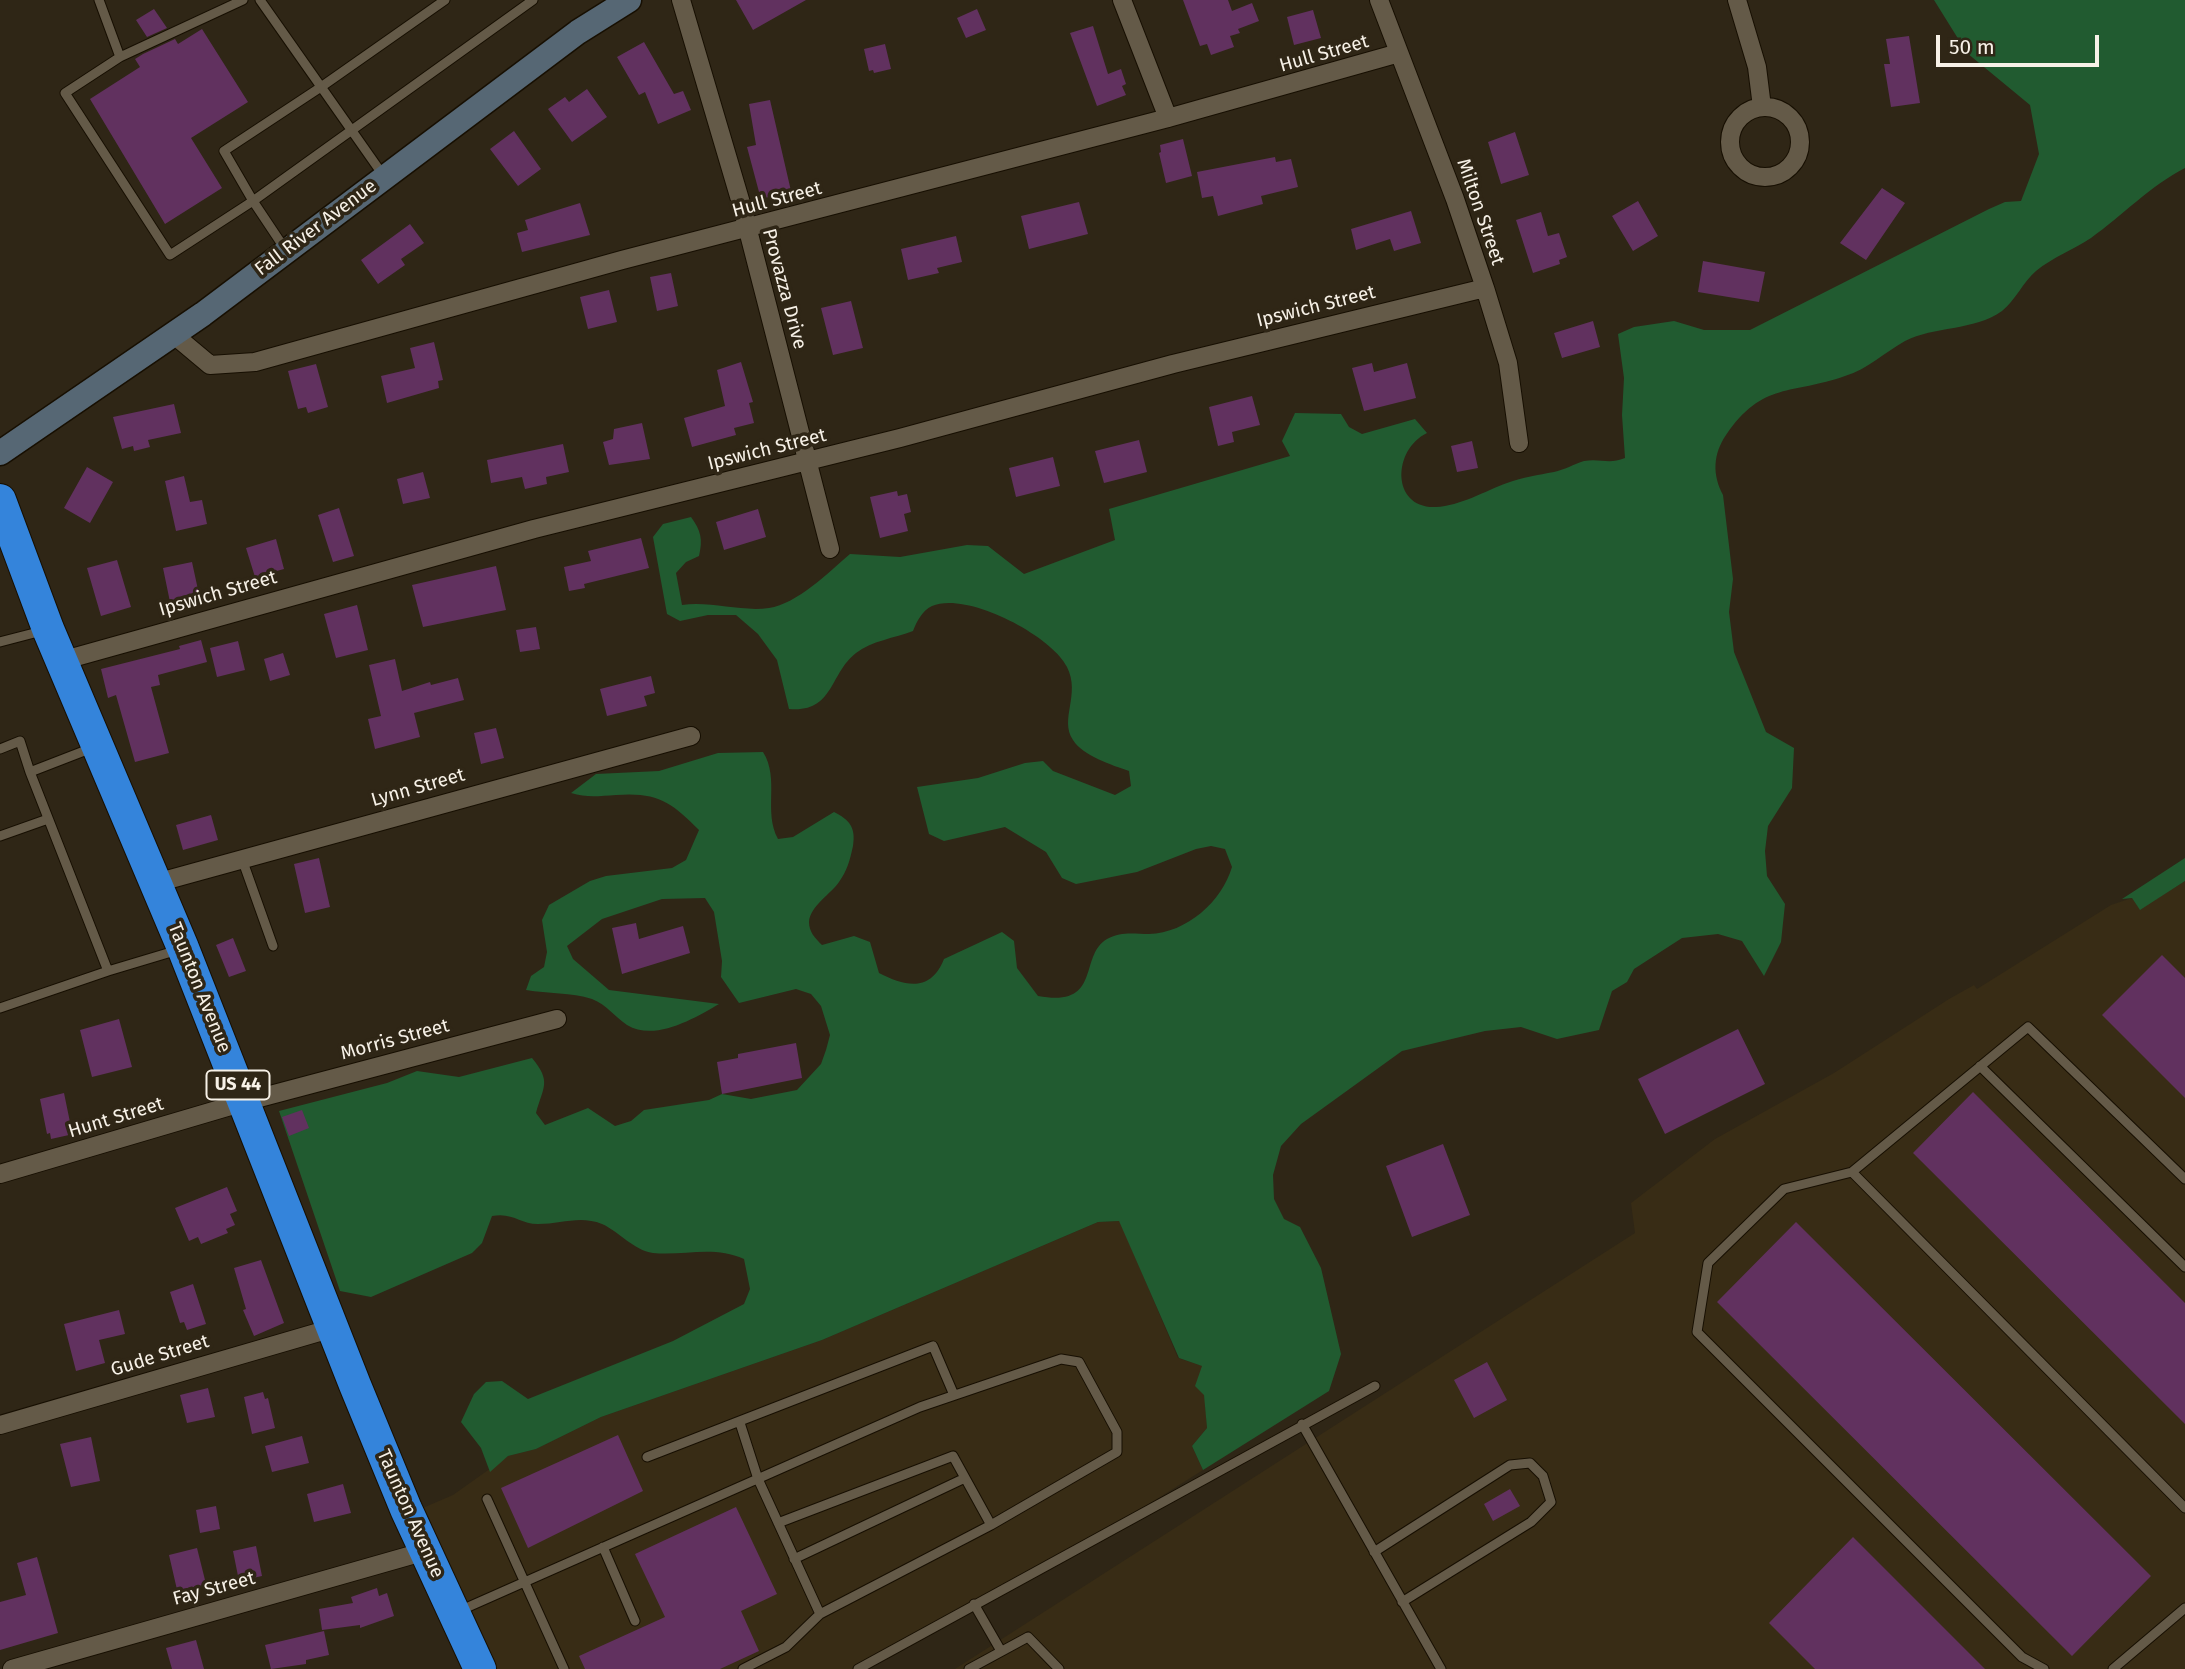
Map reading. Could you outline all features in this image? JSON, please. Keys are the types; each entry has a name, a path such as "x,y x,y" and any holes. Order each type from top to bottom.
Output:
{"highway":[{"name":"Taunton Avenue","path":"0,500 48,629 183,948 406,1509 480,1669"}],"main road":[{"name":"Fall River Avenue","path":"0,453 173,334 578,32 629,0"}],"street":[{"name":"Provazza Drive","path":"681,0 741,203 830,549"},
{"path":"1122,0 1168,118"},
{"name":"Milton Street","path":"1380,0 1455,199 1485,288 1508,363 1519,443"},
{"path":"1737,0 1757,67 1762,107"},
{"name":"Hull Street","path":"173,334 210,365 256,362 622,260 746,230 1168,118 1399,53"},
{"path":"1762,107 1785,113 1799,132 1797,156 1781,174 1769,177 1758,177 1739,166 1730,146 1734,124 1751,110 1762,107"},
{"name":"Ipswich Street","path":"61,661 534,528 806,461 1147,371 1485,288"},
{"name":"Lynn Street","path":"156,883 691,736"},
{"name":"Morris Street","path":"244,1102 557,1019"},
{"name":"Hunt Street","path":"0,1174 244,1102"},
{"name":"Gude Street","path":"0,1425 333,1328"},
{"name":"Fay Street","path":"12,1669 426,1551"}],"lane":[{"path":"99,0 120,57"},
{"path":"243,0 120,57 65,93 170,255 253,201 350,128 533,0"},
{"path":"260,0 384,177"},
{"path":"286,251 224,151 321,88 445,0"},
{"path":"0,642 48,629"},
{"path":"0,749 19,741 108,971"},
{"path":"30,772 96,747"},
{"path":"0,836 48,819"},
{"path":"242,859 272,946"},
{"path":"1,1006 183,948"},
{"path":"2044,1669 2021,1657 1697,1332 1708,1263 1784,1189 1852,1172 2028,1027 2185,1178"},
{"path":"1980,1066 2185,1267"},
{"path":"1852,1172 2185,1508"},
{"path":"647,1457 933,1346 954,1395"},
{"path":"455,1613 920,1407 1061,1359 1079,1363 1117,1432 1116,1452 991,1525 820,1615 786,1647 743,1669"},
{"path":"858,1669 1301,1424 1375,1386"},
{"path":"740,1423 758,1479 820,1615"},
{"path":"1301,1424 1441,1669"},
{"path":"778,1523 953,1456 991,1525"},
{"path":"1374,1552 1510,1465 1530,1463 1543,1476 1551,1502 1531,1522 1402,1602"},
{"path":"794,1559 965,1478"},
{"path":"487,1499 564,1669"},
{"path":"603,1547 635,1621"},
{"path":"974,1604 1001,1651"},
{"path":"2113,1669 2185,1608"},
{"path":"969,1669 1028,1637 1059,1669"}],"shaded area":[{"path":"2185,881 2185,1669 955,1669 1635,1233 1631,1203 1715,1139 1834,1073 1949,999 1974,985 1977,989 2111,905 2132,898 2140,909"},
{"path":"1120,1221 1178,1358 1203,1366 1207,1428 1192,1446 1203,1470 1106,1531 861,1669 482,1669 411,1513 453,1495 508,1456 536,1449 601,1417 822,1340 1098,1222"}],"green space":[{"path":"1934,0 2185,0 2185,168 2148,192 2091,238 2036,271 2002,311 1979,322 1916,336 1853,373 1779,392 1766,398 1740,418 1722,442 1716,457 1716,472 1723,495 1733,579 1729,612 1734,652 1766,732 1794,748 1792,788 1768,826 1765,851 1767,876 1785,904 1781,942 1764,976 1742,941 1718,934 1682,938 1634,969 1627,982 1612,991 1599,1030 1557,1039 1521,1027 1485,1031 1402,1051 1301,1124 1281,1146 1273,1175 1274,1199 1284,1219 1300,1227 1321,1268 1341,1354 1329,1391 1203,1470 1192,1446 1207,1428 1204,1395 1195,1386 1202,1366 1179,1358 1119,1221 1098,1222 822,1340 601,1417 536,1449 508,1456 490,1472 481,1448 461,1422 474,1394 486,1382 502,1381 528,1399 673,1341 744,1304 750,1289 744,1259 721,1253 653,1253 633,1245 609,1227 594,1221 538,1224 499,1215 492,1216 482,1243 472,1253 371,1297 340,1291 279,1111 387,1083 417,1071 459,1077 532,1058 544,1079 536,1113 545,1125 588,1108 615,1126 631,1121 644,1110 709,1100 722,1094 751,1099 797,1090 821,1064 830,1035 821,1006 811,994 796,989 739,1003 721,977 722,961 714,912 705,898 662,899 602,919 567,946 573,959 609,990 719,1004 698,1016 662,1030 638,1030 592,999 526,990 531,976 544,967 547,952 542,920 549,905 590,881 606,876 672,868 686,860 699,830 672,806 653,797 630,794 588,796 571,793 596,774 659,771 718,753 763,752 770,773 772,817 778,839 793,837 834,812 844,818 853,829 853,846 844,874 810,916 809,926 813,935 822,945 854,936 870,942 879,973 908,983 925,982 939,970 944,959 1002,932 1014,941 1017,968 1038,996 1058,998 1072,995 1081,988 1098,947 1107,939 1123,934 1149,934 1177,928 1201,913 1211,903 1227,880 1232,867 1225,849 1211,846 1196,849 1137,872 1076,884 1062,878 1046,852 1005,827 944,841 929,834 917,787 978,778 1025,763 1043,761 1053,771 1115,795 1131,786 1129,771 1091,755 1073,740 1068,724 1071,677 1058,655 1027,630 1007,619 966,605 947,603 932,606 920,617 913,631 876,643 856,653 840,671 823,699 815,705 804,709 789,709 777,660 758,634 736,615 708,615 680,621 667,614 653,537 663,524 691,517 700,535 699,556 686,562 676,573 682,605 704,604 758,609 791,600 823,578 850,554 900,557 967,545 988,546 1024,574 1115,540 1109,509 1290,456 1282,441 1295,413 1341,414 1349,427 1362,434 1415,419 1427,433 1415,441 1407,452 1401,477 1404,489 1411,499 1421,505 1436,507 1454,504 1513,481 1558,471 1584,461 1614,461 1625,458 1622,415 1624,378 1618,334 1634,327 1674,321 1704,330 1750,330 1989,209 2005,202 2021,201 2039,154 2030,105 1967,53"},
{"path":"2185,858 2185,881 2140,910 2132,898 2122,899"}],"building":[{"path":"736,0 806,0 753,30"},
{"path":"1183,0 1228,0 1232,11 1252,3 1259,21 1238,29 1240,33 1230,36 1234,47 1211,55 1207,44 1200,46"},
{"path":"154,9 167,28 147,37 136,20"},
{"path":"977,9 986,30 966,38 957,18"},
{"path":"1313,10 1321,38 1294,45 1287,17"},
{"path":"1093,26 1108,74 1121,69 1126,84 1122,86 1126,95 1097,106 1070,33"},
{"path":"202,29 248,102 191,138 222,188 165,224 90,99 140,67 135,59 143,54 175,39 178,44"},
{"path":"1909,36 1920,103 1891,107 1884,64 1890,64 1886,39"},
{"path":"644,42 674,94 683,91 691,110 658,124 645,92 639,95 617,57"},
{"path":"885,44 891,69 874,73 873,70 869,71 864,49"},
{"path":"587,89 607,117 572,142 548,109 565,97 569,102"},
{"path":"770,100 791,191 765,198 763,191 759,192 747,147 756,145 749,104"},
{"path":"514,131 541,169 518,186 490,149"},
{"path":"1515,132 1529,175 1501,184 1488,142"},
{"path":"1183,139 1192,176 1166,183 1159,153 1160,145"},
{"path":"1275,157 1276,162 1291,159 1298,187 1261,196 1263,204 1218,216 1213,196 1202,198 1197,172"},
{"path":"1882,188 1905,203 1866,260 1840,243"},
{"path":"1638,201 1658,236 1633,251 1612,216"},
{"path":"1079,202 1088,234 1029,249 1021,216"},
{"path":"580,203 590,235 522,252 517,233 528,230 525,220"},
{"path":"1411,211 1421,243 1394,251 1390,239 1356,250 1351,229"},
{"path":"1541,212 1548,236 1559,233 1567,257 1559,260 1560,264 1533,273 1516,220"},
{"path":"410,224 424,243 401,259 405,265 378,284 361,260"},
{"path":"956,236 962,262 937,268 939,273 908,280 901,249"},
{"path":"1703,261 1765,272 1759,302 1698,292"},
{"path":"671,273 678,306 657,311 650,277"},
{"path":"609,290 617,322 588,329 580,297"},
{"path":"851,301 863,348 833,355 821,308"},
{"path":"1593,321 1600,347 1562,358 1554,333"},
{"path":"434,342 443,380 438,381 439,388 387,403 381,376 415,368 410,348"},
{"path":"741,362 753,402 749,403 754,423 734,428 736,435 692,447 684,418 725,406 717,370"},
{"path":"1372,363 1374,372 1407,363 1416,398 1364,411 1352,368"},
{"path":"316,364 328,407 308,413 306,407 298,409 288,371"},
{"path":"1252,396 1260,425 1232,432 1234,442 1218,446 1209,407"},
{"path":"174,404 181,433 148,440 150,447 134,451 133,446 122,449 113,417"},
{"path":"642,423 650,459 609,465 603,442 613,439 614,429"},
{"path":"1139,440 1147,472 1104,483 1095,451"},
{"path":"1472,441 1478,468 1457,472 1451,446"},
{"path":"563,444 569,472 546,477 547,484 525,489 522,477 491,483 487,460"},
{"path":"1053,457 1060,486 1016,497 1009,468"},
{"path":"87,467 113,482 90,523 64,508"},
{"path":"423,472 430,498 403,504 397,479"},
{"path":"184,476 190,502 202,500 207,524 176,531 165,481"},
{"path":"897,491 898,496 907,494 911,512 904,514 908,531 880,538 870,497"},
{"path":"339,508 354,556 333,562 318,515"},
{"path":"758,509 766,537 724,550 716,522"},
{"path":"641,538 649,568 584,584 585,588 569,591 564,567 591,561 588,551"},
{"path":"276,539 284,569 255,577 246,548"},
{"path":"117,560 131,607 101,616 87,568"},
{"path":"192,562 200,599 170,602 163,568"},
{"path":"496,566 506,610 423,627 412,585"},
{"path":"357,605 368,650 336,658 324,614"},
{"path":"536,627 540,649 520,652 516,630"},
{"path":"201,640 207,662 158,675 160,685 151,687 169,753 135,762 116,695 108,698 101,669 180,649 179,646"},
{"path":"238,641 245,670 217,677 210,648"},
{"path":"283,653 290,675 270,681 264,659"},
{"path":"395,659 402,691 430,682 431,685 458,678 464,700 414,713 420,737 375,749 368,719 381,716 369,665"},
{"path":"651,676 655,693 644,696 647,706 607,716 600,689"},
{"path":"496,728 504,758 481,764 474,733"},
{"path":"211,815 218,840 183,850 176,825"},
{"path":"319,858 330,907 305,913 294,864"},
{"path":"636,923 639,939 683,926 690,953 622,974 612,928"},
{"path":"233,938 246,971 229,977 216,945"},
{"path":"2162,955 2185,978 2185,1098 2102,1015"},
{"path":"119,1019 132,1067 92,1077 80,1030"},
{"path":"1738,1029 1765,1084 1665,1134 1638,1079"},
{"path":"796,1043 802,1078 722,1094 717,1062 738,1058 738,1054"},
{"path":"1973,1092 2185,1303 2185,1424 1913,1153"},
{"path":"64,1093 71,1127 68,1128 69,1135 51,1139 50,1133 47,1134 40,1099"},
{"path":"302,1110 309,1128 289,1136 282,1117"},
{"path":"1443,1144 1470,1215 1412,1237 1386,1166"},
{"path":"227,1187 237,1211 230,1214 235,1225 226,1229 228,1233 201,1244 198,1237 189,1241 175,1208"},
{"path":"1796,1222 2151,1576 2072,1656 1717,1302"},
{"path":"261,1260 284,1323 254,1336 243,1310 246,1309 234,1268"},
{"path":"193,1284 206,1324 187,1330 184,1322 180,1323 170,1292"},
{"path":"119,1310 125,1334 99,1340 105,1363 76,1371 64,1324"},
{"path":"1487,1362 1507,1400 1474,1418 1454,1380"},
{"path":"208,1388 215,1417 187,1423 180,1395"},
{"path":"263,1392 265,1399 268,1398 275,1428 252,1434 244,1397"},
{"path":"618,1435 643,1491 528,1548 501,1488"},
{"path":"302,1436 309,1463 272,1472 265,1446"},
{"path":"91,1437 100,1481 71,1487 60,1444"},
{"path":"343,1484 351,1513 314,1522 307,1494"},
{"path":"1510,1489 1520,1506 1493,1521 1484,1504"},
{"path":"216,1506 220,1529 200,1533 196,1510"},
{"path":"736,1507 777,1594 741,1611 759,1651 720,1669 585,1669 579,1656 665,1617 635,1554"},
{"path":"1853,1537 1985,1669 1815,1669 1769,1623"},
{"path":"256,1546 262,1576 239,1581 233,1551"},
{"path":"197,1548 207,1588 178,1594 169,1555"},
{"path":"37,1557 58,1633 0,1650 0,1602 26,1595 17,1563"},
{"path":"377,1588 379,1596 387,1593 394,1616 360,1628 360,1625 322,1630 319,1609 353,1603 351,1597"},
{"path":"324,1631 329,1655 306,1660 306,1664 271,1669 265,1645"},
{"path":"196,1640 204,1669 172,1669 166,1648"}]}
